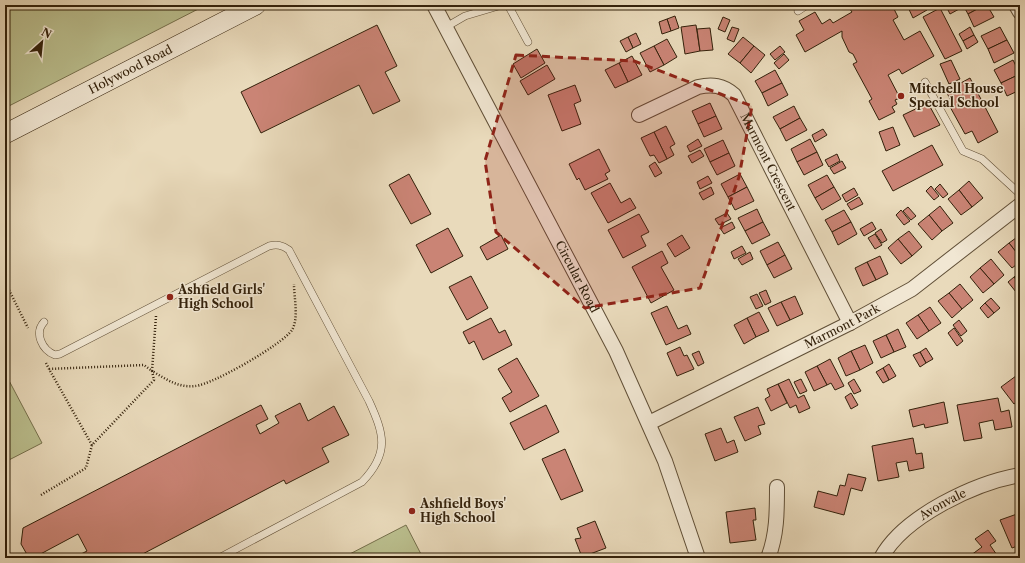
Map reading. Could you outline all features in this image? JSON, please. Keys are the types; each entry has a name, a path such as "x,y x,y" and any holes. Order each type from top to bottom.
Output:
{"main road":[{"name":"Holywood Road","path":"5,134 256,5"}],"street":[{"name":"Circular Road","path":"434,5 616,351 665,461 698,558"},
{"path":"1016,5 1020,12"},
{"name":"Marmont Crescent","path":"638,115 703,86 723,87 734,95 850,323"},
{"name":"Marmont Park","path":"649,423 850,323 912,289 1020,205"},
{"name":"Avonvale","path":"882,558 892,542 905,529 940,505 986,483 1020,475"},
{"path":"768,558 777,524 777,487"}],"lane":[{"path":"446,27 464,16 502,5"},
{"path":"508,5 528,42"},
{"path":"798,11 808,5"},
{"path":"925,82 963,150 982,159 1020,194"},
{"path":"44,322 39,327 38,333 45,349 55,355 269,246 276,244 289,250 374,412 379,423 382,453 372,472 362,482 219,558"}],"path":[{"path":"49,369 144,366 174,384 194,386 208,383 277,345 292,330 295,312 294,260"},
{"path":"5,282 29,329"},
{"path":"41,495 86,468 92,445 154,380 152,371 157,304"},
{"path":"45,362 92,445"}],"highlighted area":[{"path":"516,55 634,61 752,106 739,177 700,288 585,308 496,232 485,161"}],"green space":[{"path":"5,5 206,5 5,108"},
{"path":"5,373 42,443 5,462"},
{"path":"406,525 423,558 342,558"}],"building":[{"path":"847,5 892,5 898,17 893,20 904,40 920,31 934,56 902,74 899,69 888,75 900,98 895,100 897,104 892,107 895,112 879,120 869,101 872,99 853,64 857,62 853,54 849,52 842,37 842,31 805,52 796,35 804,30 799,21 815,12 822,24 830,19 833,23 852,12"},
{"path":"907,5 924,5 927,10 913,18"},
{"path":"960,5 961,8 950,14 946,6"},
{"path":"963,5 985,5 968,14"},
{"path":"987,5 994,17 974,27 968,14"},
{"path":"940,8 962,51 945,59 923,17"},
{"path":"675,16 679,28 671,31 667,19"},
{"path":"723,17 730,20 725,32 718,29"},
{"path":"667,19 671,31 662,34 659,22"},
{"path":"377,25 397,66 385,72 400,101 373,114 359,85 261,133 241,92"},
{"path":"696,25 700,51 685,54 681,27"},
{"path":"732,27 739,29 734,42 727,39"},
{"path":"970,27 974,35 963,41 959,34"},
{"path":"1000,27 1007,40 988,49 981,36"},
{"path":"710,28 713,50 700,51 697,29"},
{"path":"636,33 641,44 633,48 628,37"},
{"path":"974,35 978,42 967,49 963,41"},
{"path":"628,37 633,48 626,52 620,41"},
{"path":"743,37 754,46 740,63 728,54"},
{"path":"667,39 677,57 664,65 654,46"},
{"path":"1007,40 1014,53 994,63 988,49"},
{"path":"654,46 664,65 650,72 640,53"},
{"path":"754,46 765,55 751,73 740,63"},
{"path":"780,46 785,52 775,60 770,54"},
{"path":"537,49 545,63 521,78 513,64"},
{"path":"784,54 789,60 779,69 774,63"},
{"path":"632,56 642,75 628,82 619,63"},
{"path":"951,60 960,79 949,84 940,64"},
{"path":"1013,60 1020,74 1001,83 994,70"},
{"path":"619,63 628,82 615,88 605,70"},
{"path":"547,65 555,79 528,95 520,81"},
{"path":"775,70 782,83 762,93 755,81"},
{"path":"1020,74 1020,90 1007,96 1001,83"},
{"path":"970,78 998,132 978,143 972,131 965,134 949,105 952,103 946,91"},
{"path":"782,83 788,95 768,106 762,93"},
{"path":"575,85 581,101 574,104 581,124 562,131 548,95"},
{"path":"710,103 716,116 698,124 692,111"},
{"path":"928,103 940,125 914,137 903,115"},
{"path":"794,106 800,118 780,129 773,117"},
{"path":"716,116 722,129 704,137 698,124"},
{"path":"800,118 807,130 786,141 780,129"},
{"path":"666,126 675,144 670,147 674,155 667,159 654,132"},
{"path":"893,127 900,145 886,151 879,132"},
{"path":"823,129 827,135 815,142 812,135"},
{"path":"654,132 667,159 659,163 654,155 650,156 641,138"},
{"path":"698,139 702,146 690,152 687,146"},
{"path":"810,139 817,152 797,162 791,149"},
{"path":"723,140 729,153 710,162 704,149"},
{"path":"932,145 943,165 893,191 882,171"},
{"path":"599,149 610,171 605,174 608,179 585,190 579,178 577,180 569,164"},
{"path":"700,150 704,156 692,163 688,156"},
{"path":"817,152 823,165 804,175 797,162"},
{"path":"729,153 735,166 717,175 710,162"},
{"path":"837,154 840,161 829,167 825,160"},
{"path":"842,161 846,168 834,174 830,168"},
{"path":"655,162 662,173 655,177 649,166"},
{"path":"409,174 431,214 411,224 389,185"},
{"path":"740,174 747,187 728,197 721,184"},
{"path":"827,175 834,187 815,198 808,185"},
{"path":"708,176 712,183 700,189 697,182"},
{"path":"969,181 983,198 972,207 959,190"},
{"path":"610,183 621,203 630,198 636,208 608,223 591,193"},
{"path":"940,184 948,194 943,198 935,189"},
{"path":"931,186 939,196 934,200 926,191"},
{"path":"711,187 714,194 703,200 699,193"},
{"path":"747,187 754,201 735,210 728,197"},
{"path":"834,187 841,199 822,210 815,198"},
{"path":"854,188 858,195 846,202 842,195"},
{"path":"959,190 972,207 961,215 948,199"},
{"path":"859,197 863,204 851,210 847,204"},
{"path":"940,206 953,223 942,231 929,215"},
{"path":"908,207 916,216 911,220 903,211"},
{"path":"757,209 763,222 745,231 738,218"},
{"path":"844,210 851,222 832,232 825,220"},
{"path":"901,210 910,221 904,225 896,215"},
{"path":"727,213 731,219 719,225 715,219"},
{"path":"639,214 649,232 641,236 646,246 623,258 608,230"},
{"path":"929,215 942,231 932,240 918,224"},
{"path":"732,222 735,228 724,234 720,228"},
{"path":"763,222 770,235 752,244 745,231"},
{"path":"851,222 857,234 838,245 832,232"},
{"path":"872,222 876,229 864,236 860,229"},
{"path":"448,228 463,256 431,273 416,245"},
{"path":"881,229 887,240 882,243 875,233"},
{"path":"909,231 922,247 912,256 898,239"},
{"path":"875,234 882,245 875,249 868,238"},
{"path":"501,235 508,249 487,260 480,247"},
{"path":"682,235 690,248 675,257 667,244"},
{"path":"1020,235 1020,257 1009,243"},
{"path":"898,239 912,256 901,264 888,248"},
{"path":"778,242 785,255 767,265 760,251"},
{"path":"1009,243 1020,257 1020,262 1012,268 998,252"},
{"path":"742,246 746,253 734,259 731,252"},
{"path":"662,251 668,263 661,267 674,290 651,303 632,267"},
{"path":"750,252 753,259 742,265 738,259"},
{"path":"785,255 792,269 774,278 767,265"},
{"path":"880,256 888,274 876,280 867,262"},
{"path":"991,259 1004,275 994,284 980,268"},
{"path":"867,262 876,280 863,286 855,268"},
{"path":"980,268 994,284 983,293 970,277"},
{"path":"1019,272 1020,273 1020,285 1014,277"},
{"path":"471,276 488,308 467,320 449,287"},
{"path":"1014,277 1020,285 1020,289 1016,292 1008,282"},
{"path":"960,284 973,300 962,309 949,293"},
{"path":"766,290 771,302 765,305 759,293"},
{"path":"949,293 962,309 952,318 938,301"},
{"path":"757,294 763,306 756,309 750,297"},
{"path":"795,296 803,314 790,320 781,302"},
{"path":"991,298 1000,308 994,313 985,303"},
{"path":"781,302 790,320 777,326 768,308"},
{"path":"985,303 994,313 988,318 980,308"},
{"path":"667,306 678,329 687,325 691,334 666,345 651,313"},
{"path":"930,307 941,323 929,331 918,315"},
{"path":"759,312 769,331 756,337 747,318"},
{"path":"918,315 929,331 917,339 906,323"},
{"path":"491,318 499,333 505,330 512,345 483,360 474,341 469,344 463,332"},
{"path":"747,318 756,337 744,344 734,325"},
{"path":"959,320 967,331 961,336 953,325"},
{"path":"954,328 963,341 957,346 948,333"},
{"path":"898,329 906,347 894,352 886,335"},
{"path":"886,335 894,352 881,358 873,341"},
{"path":"865,345 873,363 860,370 851,351"},
{"path":"680,347 684,356 687,355 694,369 677,376 667,353"},
{"path":"926,348 933,359 926,363 920,352"},
{"path":"699,351 704,363 698,366 692,354"},
{"path":"851,351 860,370 846,376 838,358"},
{"path":"920,352 926,363 920,367 913,355"},
{"path":"517,358 539,396 510,412 502,398 512,392 498,369"},
{"path":"830,359 844,386 835,390 831,383 827,385 817,366"},
{"path":"889,364 896,376 889,380 883,368"},
{"path":"817,366 827,385 814,391 805,372"},
{"path":"883,368 889,380 883,383 876,372"},
{"path":"1020,373 1020,400 1014,404 1001,387"},
{"path":"789,379 798,398 804,395 810,408 799,413 796,405 790,408 778,384"},
{"path":"801,379 807,391 800,394 794,382"},
{"path":"854,379 861,391 854,394 848,383"},
{"path":"778,384 787,403 771,411 765,399 770,396 767,389"},
{"path":"851,393 858,405 851,409 845,397"},
{"path":"998,398 1001,412 1009,410 1012,427 995,430 993,420 979,423 982,438 964,441 957,405"},
{"path":"944,402 948,423 925,428 924,424 913,427 909,410"},
{"path":"300,403 308,421 334,406 349,435 322,448 329,462 286,484 284,480 135,558 73,558 87,551 78,534 33,558 29,558 21,544 23,528 261,405 268,419 256,425 260,434 279,423 275,416"},
{"path":"546,405 559,432 524,450 510,423"},
{"path":"758,407 765,424 758,426 761,434 745,441 734,417"},
{"path":"721,428 727,443 734,440 738,452 715,461 705,434"},
{"path":"913,438 916,454 922,453 924,468 909,471 907,461 896,463 899,477 878,481 872,446"},
{"path":"565,449 583,491 561,500 542,459"},
{"path":"848,474 866,478 862,491 851,488 844,515 814,507 818,491 837,496 840,485 845,486"},
{"path":"755,508 756,520 753,520 756,540 730,543 726,512"},
{"path":"1017,514 1020,522 1020,545 1012,548 1000,520"},
{"path":"595,521 606,548 582,557 575,539 581,538 577,528"},
{"path":"988,530 996,541 990,545 999,558 967,558 982,547 975,539"}],"place":[{"name":"Mitchell House Special School","path":"901,96"},
{"name":"Ashfield Girls' High School","path":"170,297"},
{"name":"Ashfield Boys' High School","path":"412,511"}]}
